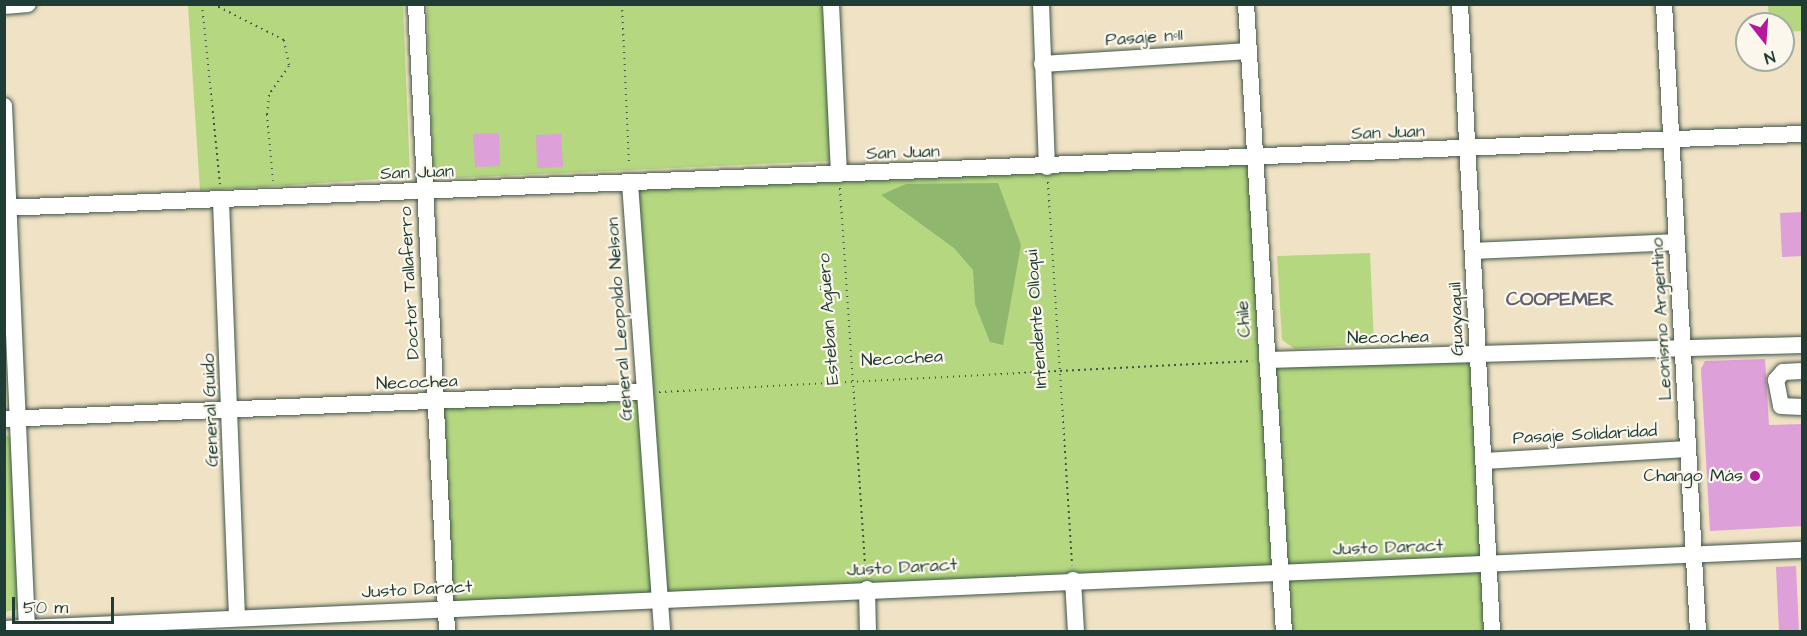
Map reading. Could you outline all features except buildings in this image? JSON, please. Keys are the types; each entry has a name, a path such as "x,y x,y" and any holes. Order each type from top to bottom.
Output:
{"street":[{"path":"4,6 28,4"},
{"name":"Doctor Tallaferro","path":"416,4 447,632"},
{"path":"831,4 839,174"},
{"path":"1041,4 1047,167"},
{"name":"Chile","path":"1246,4 1253,157 1284,632"},
{"name":"Guayaquil","path":"1460,4 1471,150 1478,355 1492,632"},
{"name":"Leonismo Argentino","path":"1664,4 1698,632"},
{"name":"Pasaje nº11","path":"1042,64 1249,51"},
{"path":"4,106 11,419 27,628"},
{"name":"San Juan","path":"7,208 1471,150 1803,134"},
{"name":"General Leopoldo Nelson","path":"630,183 662,632"},
{"name":"General Guido","path":"221,201 231,411 237,618"},
{"path":"1474,252 1677,242"},
{"name":"Necochea","path":"1267,360 1803,345"},
{"path":"1803,371 1783,372 1776,380 1781,406 1803,407"},
{"name":"Necochea","path":"11,419 644,392"},
{"name":"Pasaje Solidaridad","path":"1484,461 1688,449"},
{"name":"Justo Daract","path":"4,629 867,589 1803,550"},
{"path":"1073,580 1076,632"},
{"path":"867,589 868,632"}],"path":[{"path":"202,4 221,201"},
{"path":"213,4 284,40 290,66 269,95 267,114 277,198"},
{"path":"621,4 630,183"},
{"name":"Intendente Olloqui","path":"1047,167 1073,580"},
{"name":"Esteban Agüero","path":"839,174 867,589"},
{"name":"Necochea","path":"644,392 1267,360"}],"green space":[{"path":"188,5 403,5 410,177 200,191"},
{"path":"427,5 824,5 830,161 433,179"},
{"path":"1768,5 1802,5 1802,31 1795,31 1795,12 1768,12"},
{"path":"1253,157 1266,360 1478,355 1492,631 1284,631 1280,571 447,608 436,402 644,392 630,183"},
{"path":"998,183 1021,245 1003,345 990,342 975,304 973,270 954,248 881,195 906,184"},
{"path":"1370,253 1374,344 1295,349 1282,340 1277,256"},
{"path":"4,434 13,439 19,609 5,612"}],"place":[{"name":"Chango Más","path":"1755,476"}],"district":[{"name":"COOPEMER","path":"1560,299"}]}
